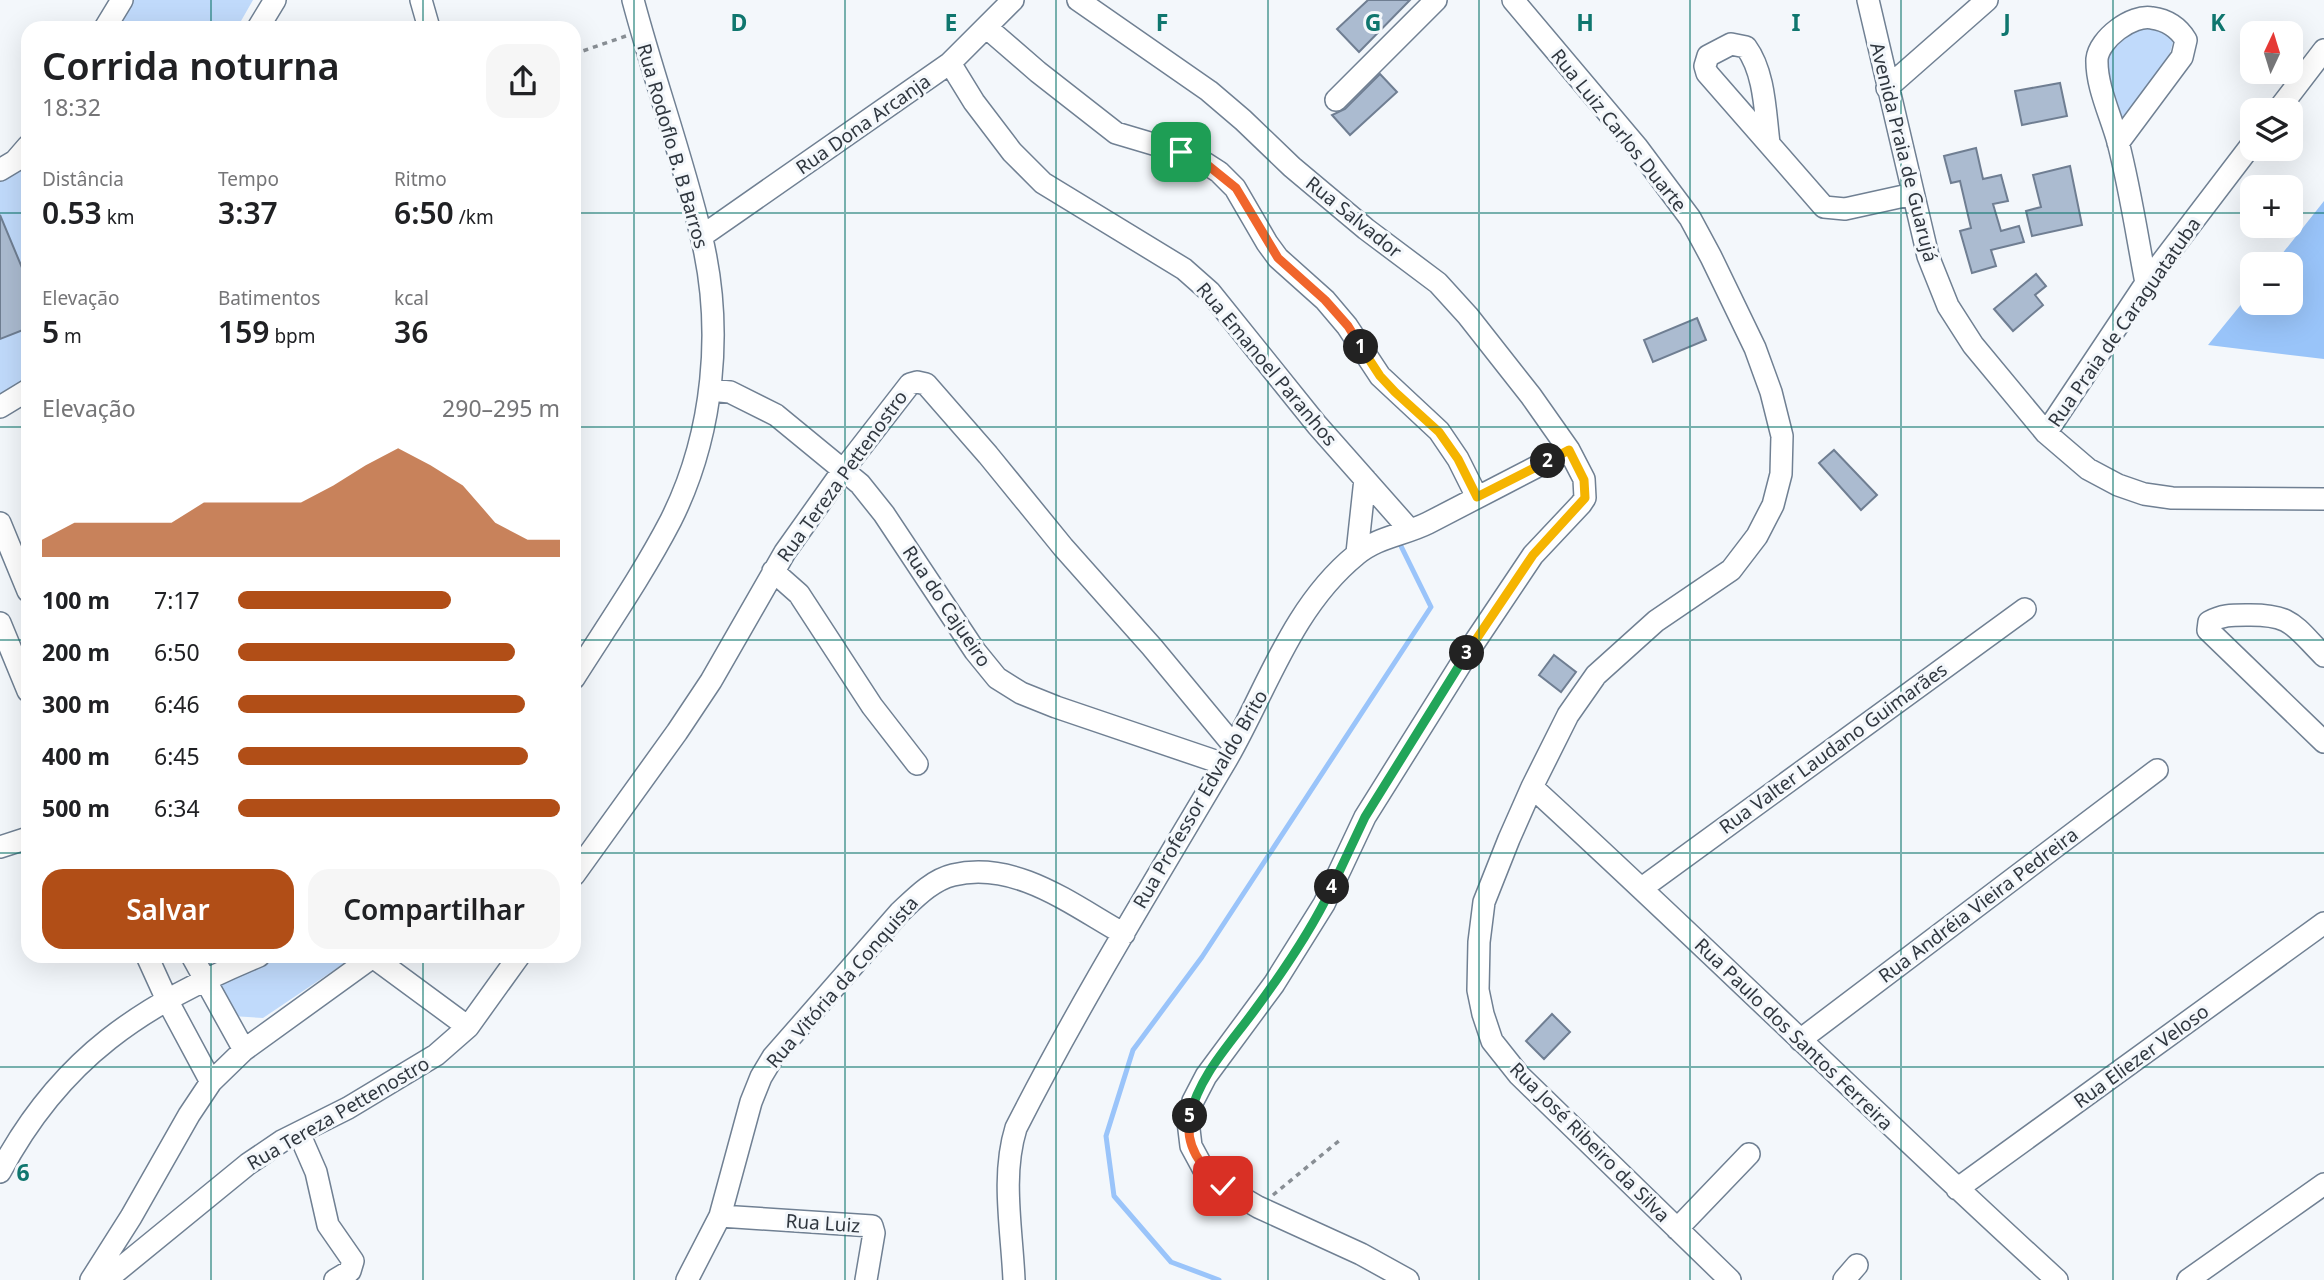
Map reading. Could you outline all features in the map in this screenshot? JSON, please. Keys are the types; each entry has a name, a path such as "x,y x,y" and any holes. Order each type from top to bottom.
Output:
{"street":[{"path":"109,21 121,0"},
{"path":"262,21 275,0"},
{"path":"421,0 427,21"},
{"name":"Rua Rodoflo B. B Barros","path":"581,667 671,519 695,456 710,390 712,328 702,236 633,0"},
{"name":"Rua Dona Arcanja","path":"702,236 950,63 1013,0"},
{"name":"Rua Salvador","path":"1078,0 1209,90 1292,167 1355,220 1438,283 1468,316 1531,396 1569,450 1584,480 1585,498 1533,555 1502,599 1365,817 1324,904 1274,984 1206,1076 1193,1101 1188,1121 1191,1146 1204,1170 1223,1186 1258,1207"},
{"path":"1336,100 1436,0"},
{"name":"Rua Luiz Carlos Duarte","path":"1514,0 1637,147 1690,218 1755,348 1771,392 1782,436 1782,474 1773,505 1757,536 1731,570 1656,621 1596,675 1568,715 1532,787"},
{"name":"Avenida Praia de Guarujá","path":"1868,0 1928,256 1948,306 1973,345 2046,433 2088,469 2118,485 2144,494 2172,498 2324,499"},
{"path":"1887,88 1987,0"},
{"path":"2118,143 2182,57 2186,40 2172,24 2150,17 2136,18 2104,41 2099,51 2098,74 2118,143 2146,283"},
{"path":"986,27 1116,133 1192,157 1205,163 1236,188 1278,258 1325,300 1348,326 1380,376 1439,432 1458,459 1477,497"},
{"path":"2287,98 2324,50"},
{"name":"Rua Emanoel Paranhos","path":"950,63 974,102 1012,152 1042,183 1174,263 1210,292 1317,425 1409,529"},
{"path":"1769,143 1824,207 1845,209 1913,194"},
{"path":"0,170 21,154"},
{"name":"Rua Praia de Caraguatatuba","path":"2046,433 2146,283 2240,160"},
{"name":"Rua Tereza Pettenostro","path":"581,864 711,681 773,571 844,470 910,384 917,382 926,384 1063,547 1152,647 1229,755"},
{"name":"Rua do Cajueiro","path":"710,390 730,392 776,415 860,484 884,514 975,651 997,678 1021,693 1056,707 1229,755"},
{"path":"0,407 21,394"},
{"name":"Rua Professor Edvaldo Brito","path":"1014,1280 1008,1169 1014,1137 1033,1095 1229,755 1290,636 1312,601 1357,553 1388,536 1425,524 1569,450"},
{"path":"1357,553 1365,479"},
{"path":"0,523 21,574"},
{"path":"773,571 799,594 872,706 916,764"},
{"name":"Rua Valter Laudano Guimarães","path":"1642,888 2025,609"},
{"path":"2324,656 2293,625 2276,615 2222,615 2207,625 2208,630 2324,742"},
{"path":"1,625 21,674"},
{"name":"Rua Andréia Vieira Pedreira","path":"1800,1040 2157,770"},
{"name":"Rua Paulo dos Santos Ferreira","path":"1532,787 1642,888 1957,1189 2057,1280"},
{"name":"Rua José Ribeiro da Silva","path":"1532,787 1483,902 1478,990 1492,1041 1518,1075 1730,1280"},
{"path":"0,847 21,840"},
{"name":"Rua Vitória da Conquista","path":"687,1280 720,1216 751,1102 773,1057 900,912 921,892 951,875 982,872 1012,875 1032,883 1124,934"},
{"name":"Rua Eliezer Veloso","path":"1957,1189 2324,923"},
{"path":"150,963 212,1082"},
{"path":"195,963 244,1050"},
{"path":"0,1172 14,1145 45,1100 75,1067 102,1043 167,999 203,979 242,963"},
{"path":"96,1280 189,1115 212,1082 244,1050 363,963"},
{"path":"382,963 468,1027"},
{"name":"Rua Tereza Pettenostro","path":"96,1280 282,1141 395,1082 436,1055 468,1027 514,963"},
{"path":"299,1133 314,1164 328,1224 353,1261 350,1271 335,1280"},
{"path":"1677,1229 1749,1154"},
{"path":"2188,1280 2324,1184"},
{"path":"1258,1207 1361,1254 1408,1280"},
{"name":"Rua Luiz","path":"720,1216 872,1226 874,1233 866,1280"}],"path":[{"path":"581,51 641,30"},
{"path":"1258,1207 1340,1140"}],"shaded area":[{"path":"129,0 253,0 241,21 115,21"},
{"path":"2144,24 2163,29 2173,42 2168,60 2120,126 2103,69 2105,52 2123,36"},
{"path":"21,165 21,384 0,403 0,181 13,174"},
{"path":"2324,201 2324,359 2208,345 2240,306 2240,315 2303,315 2303,252 2284,252 2295,238 2303,238 2303,227"},
{"path":"260,963 345,963 263,1018 232,1016 212,983"}],"building":[{"path":"1368,0 1410,0 1359,52 1337,29"},
{"path":"1380,74 1397,92 1350,135 1332,115 1345,109"},
{"path":"2060,83 2067,116 2022,125 2015,91"},
{"path":"1976,148 1983,179 2001,175 2008,201 1993,204 2001,231 2019,226 2024,242 1991,250 1996,266 1972,273 1960,231 1971,228 1960,181 1951,183 1944,156"},
{"path":"2070,166 2082,225 2032,236 2026,211 2041,207 2033,175"},
{"path":"0,215 21,265 21,331 0,339"},
{"path":"2036,274 2046,286 2035,295 2043,305 2013,331 1994,309"},
{"path":"1697,318 1706,340 1653,362 1644,340"},
{"path":"1834,450 1877,495 1861,510 1819,463"},
{"path":"1554,655 1576,672 1561,692 1539,675"},
{"path":"1552,1014 1570,1032 1544,1059 1526,1041"}],"waterway":[{"path":"1219,1280 1171,1262 1114,1196 1106,1136 1133,1050 1202,957 1431,607 1397,538"}],"route":[{"path":"1181,152 1219,172 1236,188 1278,258 1325,300 1348,326 1380,376 1439,432 1458,459 1477,497 1569,450 1584,480 1585,489 1585,498 1581,504 1533,555 1502,599 1365,817 1324,904 1274,984 1206,1076 1193,1101 1188,1121 1191,1146 1204,1170 1223,1186"}]}
